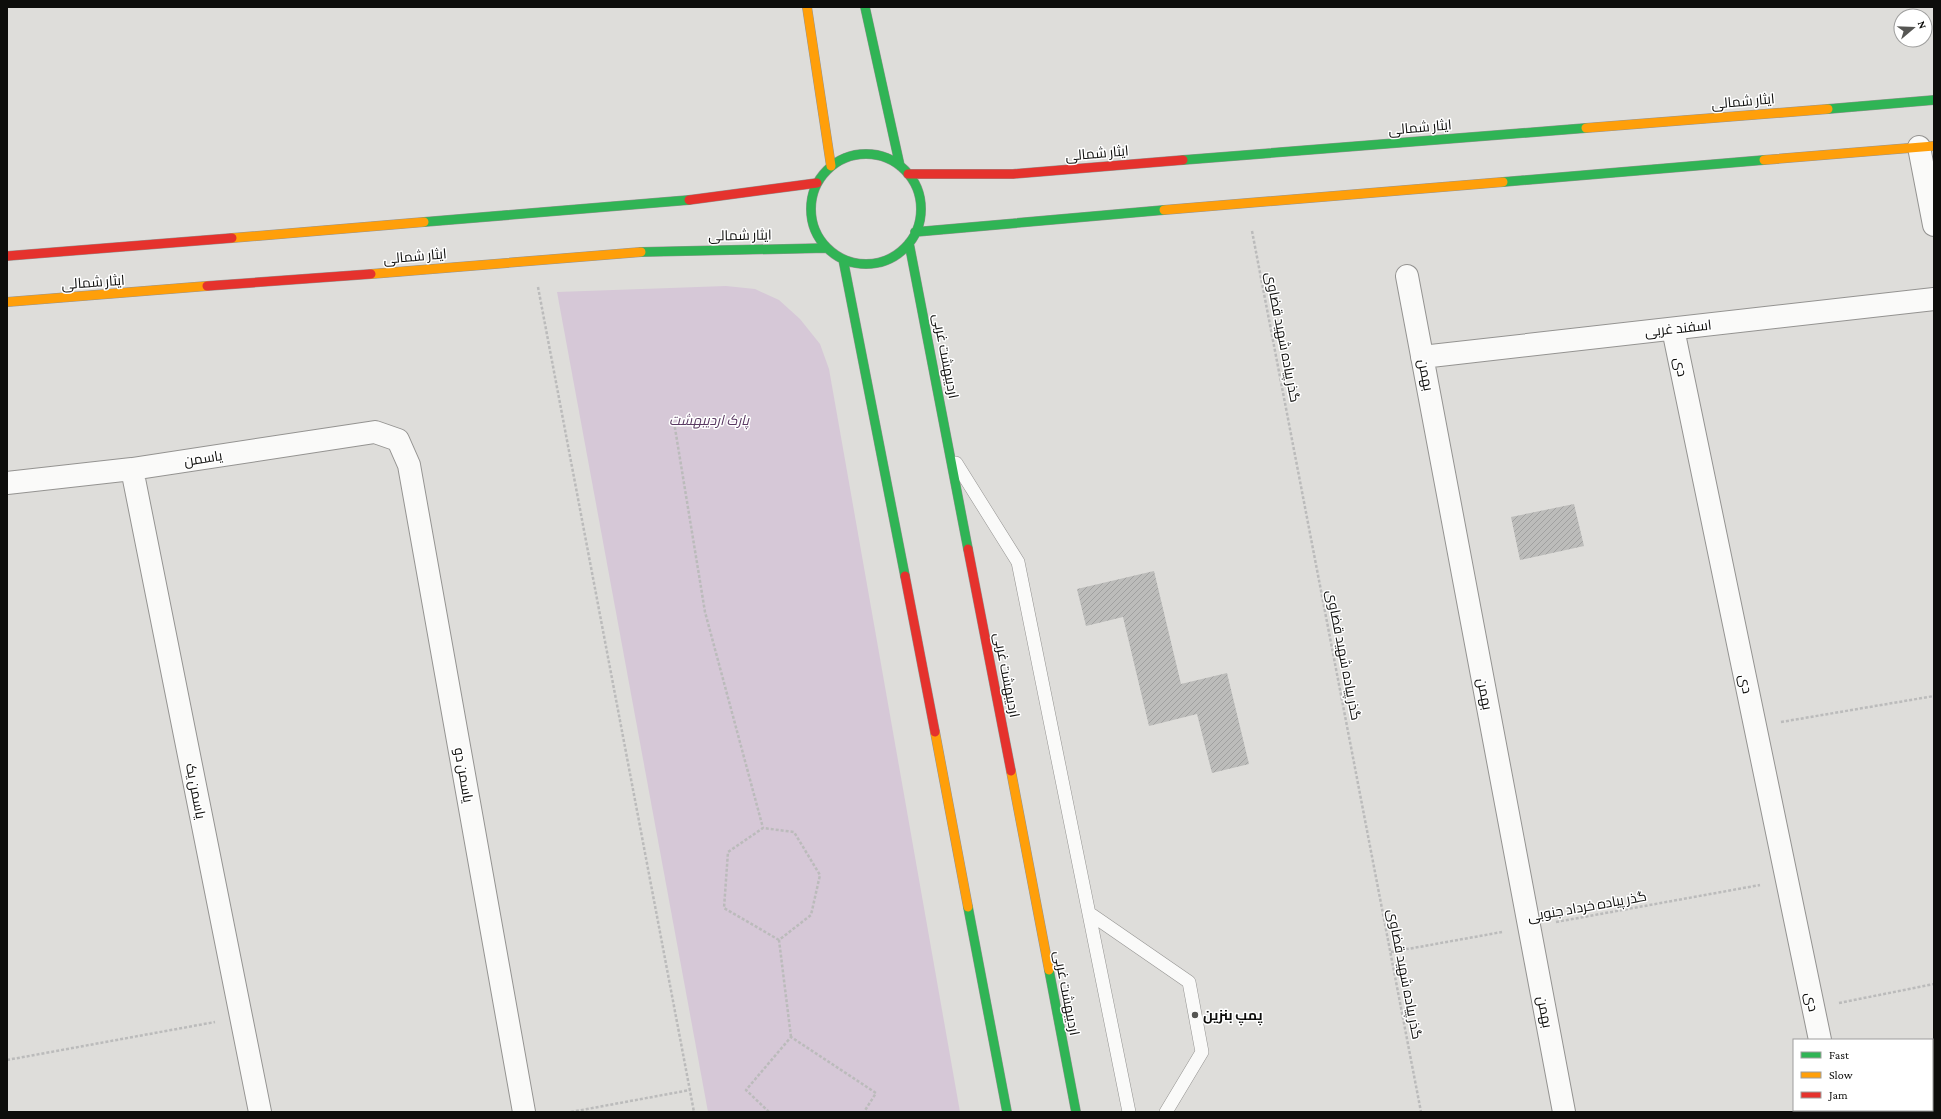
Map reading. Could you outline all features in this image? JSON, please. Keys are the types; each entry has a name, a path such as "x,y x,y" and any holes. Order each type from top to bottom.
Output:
{"main road":[{"path":"807,7 831,166"},
{"path":"866,7 900,166"},
{"name":"ایثار شمالی","path":"908,174 1013,174 1934,100"},
{"path":"916,232 1926,147"},
{"path":"865,154 884,157 900,166 908,174 916,188 920,202 920,218 916,232 909,243 898,253 886,260 871,264 857,263 843,259 827,248 817,233 811,217 812,200 817,183 831,166 847,157 865,154"},
{"path":"7,256 694,200 817,183"},
{"name":"اردیبهشت غربی","path":"909,243 1076,1112"},
{"name":"ایثار شمالی","path":"7,302 659,251 827,248"},
{"path":"843,259 881,448 1006,1112"}],"street":[{"path":"1926,147 1934,225"},
{"name":"بهمن","path":"1407,276 1564,1112"},
{"name":"اسفند غربی","path":"1422,357 1934,299"},
{"name":"دی","path":"1672,329 1820,1039"},
{"name":"یاسمن","path":"7,483 132,469 375,432 398,440"},
{"name":"یاسمن دو","path":"398,440 409,465 524,1112"},
{"name":"یاسمن یک","path":"132,469 260,1112"}],"lane":[{"path":"950,453 1018,562 1129,1112"},
{"path":"1089,913 1189,982 1202,1052 1166,1112"}],"path":[{"name":"گذر پیاده شهید قضاوی","path":"1247,203 1421,1112"},
{"path":"534,260 694,1112"},
{"path":"674,422 705,612 763,828"},
{"path":"1755,727 1934,696"},
{"path":"763,828 794,832 820,875 811,915 779,940 724,908 728,852 763,828"},
{"name":"گذر پیاده خرداد جنوبی","path":"1390,952 1787,880"},
{"path":"769,1112 746,1090 791,1037 779,940"},
{"path":"1813,1008 1934,984"},
{"path":"7,1060 240,1017"},
{"path":"791,1037 876,1093 864,1112"},
{"path":"571,1112 690,1090"}],"green space":[{"name":"پارک اردیبهشت","path":"726,286 755,289 779,300 800,319 820,344 829,369 960,1112 708,1112 557,292"}],"building":[{"path":"1574,504 1584,546 1520,560 1511,517"},
{"path":"1154,571 1181,684 1227,673 1249,764 1212,773 1197,714 1149,726 1123,617 1086,626 1077,589"}],"traffic: fast":[{"path":"865,7 900,166"},
{"path":"1828,109 1934,100"},
{"path":"1183,160 1586,128"},
{"path":"866,154 887,159 905,170 916,188 921,209 916,230 905,248 887,259 866,264 845,259 827,248 816,230 811,209 816,188 827,170 845,159 866,154"},
{"path":"1503,182 1764,160"},
{"path":"424,222 689,200"},
{"path":"915,232 1164,210"},
{"path":"909,243 968,549"},
{"path":"641,252 827,248"},
{"path":"843,259 905,576"},
{"path":"968,907 1007,1112"},
{"path":"1049,970 1076,1112"}],"traffic: slow":[{"path":"807,7 831,166"},
{"path":"1586,128 1828,109"},
{"path":"1764,160 1934,146"},
{"path":"1164,210 1503,182"},
{"path":"232,238 424,222"},
{"path":"371,274 641,252"},
{"path":"7,302 207,286"},
{"path":"935,732 968,907"},
{"path":"1011,771 1049,970"}],"traffic: jam":[{"path":"908,174 1013,174 1183,160"},
{"path":"689,200 817,183"},
{"path":"7,256 232,238"},
{"path":"207,286 371,274"},
{"path":"968,549 1011,771"},
{"path":"905,576 935,732"}],"place":[{"name":"پمپ بنزین","path":"1195,1015"}]}
